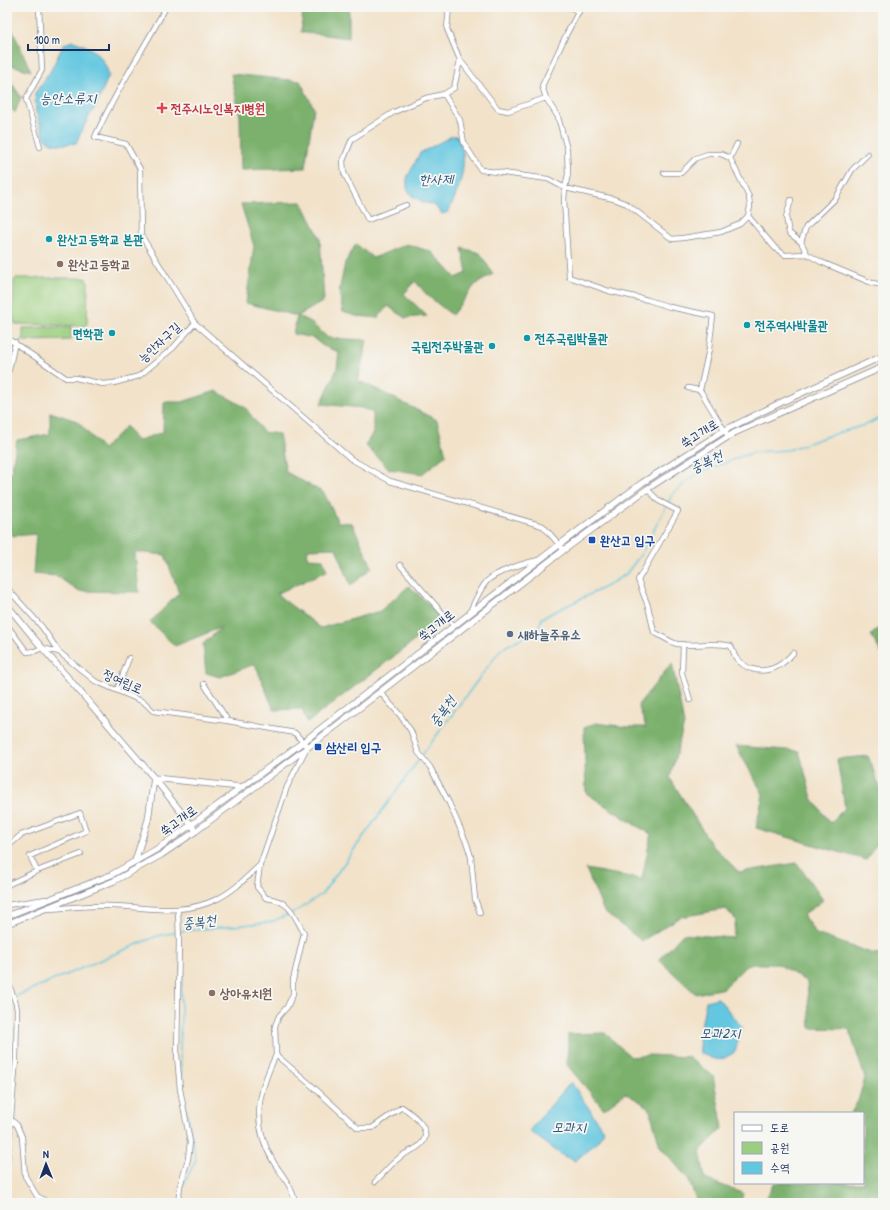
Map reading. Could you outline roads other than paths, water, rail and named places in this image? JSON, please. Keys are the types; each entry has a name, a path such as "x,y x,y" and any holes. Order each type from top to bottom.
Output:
{"street":[{"path":"39,7 42,70 26,98 40,147"},
{"path":"166,7 105,114 95,137 126,144 140,169 141,235 195,323 351,459 390,481 543,526 564,550"},
{"path":"449,7 447,29 460,60 498,109 508,111 546,98"},
{"path":"570,7 580,9 566,33 542,86 546,98 558,117 567,149 568,174 565,188 569,277 609,291 670,307 713,316 709,350 700,390 729,437"},
{"path":"406,205 368,220 344,173 343,161 352,140 394,112 426,98 444,94 454,88 460,60"},
{"path":"444,94 460,120 464,143 481,170 548,179 565,188 614,199 627,204 672,239 721,232 740,224 748,216 750,207 749,197 730,158 722,154 708,154 696,158 681,173 664,173"},
{"path":"730,158 737,144"},
{"path":"802,242 806,228 836,198 852,170 868,154"},
{"path":"791,200 786,217 789,233 802,242 807,254"},
{"path":"748,216 775,248 785,255 807,254 828,265 872,283 883,285"},
{"name":"능안자구길","path":"7,338 66,378 76,378 103,384 114,383 139,376 173,348 195,323"},
{"path":"7,371 9,370 14,342"},
{"name":"쑥고개로","path":"7,916 111,875 157,849 303,742 642,483 725,430 786,400 883,356"},
{"name":"쑥고개로","path":"7,924 120,878 161,855 196,831 564,550 647,489 734,433 883,367"},
{"path":"688,388 700,390"},
{"path":"647,489 659,501 678,511 638,580 648,606 654,632 676,644 708,643 731,646 736,658 746,667 759,671 772,670 785,662 793,653"},
{"path":"469,614 477,596 487,581 504,571 531,561 541,560"},
{"path":"400,565 454,626"},
{"name":"정여립로","path":"7,588 42,627 59,652 96,681 144,702 153,711 228,721 295,733 307,747"},
{"path":"7,605 154,778 196,831"},
{"path":"7,625 27,652 42,648 59,652"},
{"path":"683,644 682,673 690,700"},
{"path":"117,690 129,658"},
{"path":"204,684 228,721"},
{"path":"380,692 411,731 418,752 430,767 449,803 467,844 471,857 475,899 480,913"},
{"path":"295,1203 294,1192 273,1160 266,1146 258,1110 262,1088 276,1055 275,1026 279,1016 287,1007 293,994 293,980 304,933 288,906 277,899 266,898 258,887 260,865 287,787 307,747"},
{"path":"154,778 241,787"},
{"path":"135,862 148,820 154,778"},
{"path":"7,847 21,835 80,813 86,831 30,856 37,871"},
{"path":"7,886 37,871 80,854"},
{"path":"46,909 111,906 178,910 198,906 218,899 233,890 260,865"},
{"path":"7,900 7,905 52,898"},
{"path":"178,910 177,1060 180,1089 190,1142 188,1159 180,1186 178,1203"},
{"path":"7,979 17,1010 16,1060 12,1120 7,1163"},
{"path":"276,1055 358,1128 372,1128 402,1107 422,1126 426,1132 426,1138 420,1146 400,1156 374,1182"},
{"path":"12,1120 22,1137 25,1176 37,1196 43,1201 49,1203"}],"water":[{"name":"능안소류지","path":"73,41 96,52 103,61 109,75 95,108 89,116 76,143 55,144 51,143 45,138 36,112 35,93 50,72 64,44"},
{"name":"한사제","path":"452,136 457,136 462,147 462,177 448,212 442,214 434,205 423,202 412,196 407,188 407,178 420,153"},
{"name":"모과2지","path":"718,998 742,1027 735,1052 718,1060 700,1053 699,1037 706,1001"},
{"name":"모과지","path":"571,1082 604,1131 596,1143 575,1161 562,1155 529,1131"}],"waterway":[{"name":"중복천","path":"422,755 501,649 538,629 542,618 605,587 626,574 642,553 673,493 697,474 755,452 788,450 868,424 883,416"},
{"name":"중복천","path":"7,1000 157,936 183,931 271,922 298,910 322,894 420,758"},
{"path":"182,964 180,1053 182,1084"},
{"path":"182,1088 196,1160 182,1187"},
{"path":"181,1203 182,1191"}],"place":[{"name":"전주시노인복지병원","path":"162,108"},
{"name":"완산고등학교 본관","path":"49,239"},
{"name":"완산고등학교","path":"60,264"},
{"name":"전주역사박물관","path":"747,325"},
{"name":"면학관","path":"112,333"},
{"name":"전주국립박물관","path":"527,338"},
{"name":"국립전주박물관","path":"492,346"},
{"name":"완산고 입구","path":"592,540"},
{"name":"새하늘주유소","path":"510,634"},
{"name":"삼산리 입구","path":"318,747"},
{"name":"상아유치원","path":"212,993"}]}
